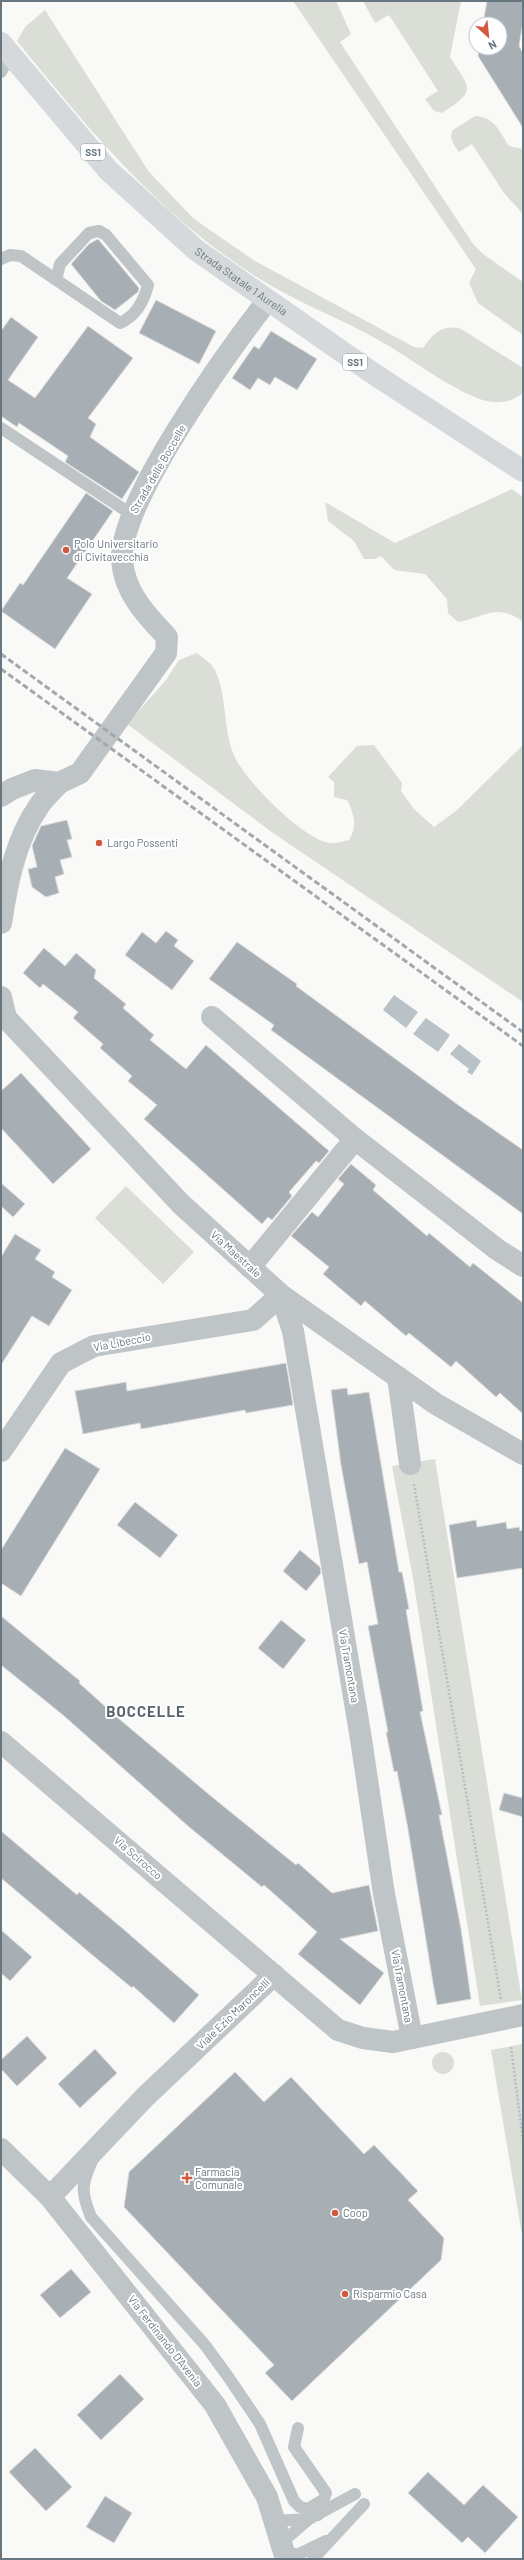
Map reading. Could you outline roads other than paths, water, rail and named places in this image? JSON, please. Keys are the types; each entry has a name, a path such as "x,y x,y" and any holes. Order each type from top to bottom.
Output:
{"main road":[{"name":"Strada Statale 1 Aurelia","path":"4,56 108,170 196,250 367,370 523,471"}],"street":[{"name":"Strada delle Boccelle","path":"59,783 80,773 132,703 166,653 167,636 144,611 131,593 125,578 122,559 131,514 169,445 243,332 267,301"},
{"path":"1,796 12,789 35,780 59,783"},
{"path":"1,924 7,884 22,838 39,806 59,783"},
{"name":"Via Maestrale","path":"3,1013 181,1204 281,1295 436,1404 523,1454"},
{"path":"212,1017 354,1139 498,1250 523,1266"},
{"path":"250,1267 354,1139"},
{"name":"Via Libeccio","path":"1,1451 61,1363 94,1346 253,1320 281,1295"},
{"name":"Via Tramontana","path":"281,1295 293,1331 361,1739 384,1894 412,2038"},
{"path":"398,1377 410,1464"},
{"name":"Via Scirocco","path":"1,1742 274,1975"},
{"name":"Viale Ezio Maroncelli","path":"50,2197 145,2097 274,1975 338,2030 363,2038 393,2042 523,2015"},
{"name":"Via Ferdinando D'Avenia","path":"1,2150 50,2197 215,2405 266,2498 284,2552"}],"lane":[{"path":"1,259 10,255 21,256 56,280 120,323 129,319 138,309 145,298 148,285 106,235 99,231 89,232 68,254 60,264 56,280"},
{"path":"1,428 131,514"},
{"path":"99,2146 83,2180 83,2198 91,2217 205,2345 229,2378 260,2424 294,2501 300,2507 308,2509 323,2500"},
{"path":"284,2552 313,2517 326,2494 320,2482 294,2447 298,2428"},
{"path":"274,2521 313,2517 355,2494"},
{"path":"313,2559 364,2504"},
{"path":"284,2552 299,2554 334,2536"}],"railway":[{"path":"1,654 523,1032"},
{"path":"1,669 523,1046"}],"place":[{"name":"Polo Universitario di Civitavecchia","path":"66,550"},
{"name":"Largo Possenti","path":"99,843"},
{"name":"Farmacia Comunale","path":"187,2178"},
{"name":"Coop","path":"335,2213"},
{"name":"Risparmio Casa","path":"345,2294"}],"district":[{"name":"BOCCELLE","path":"146,1712"}]}
